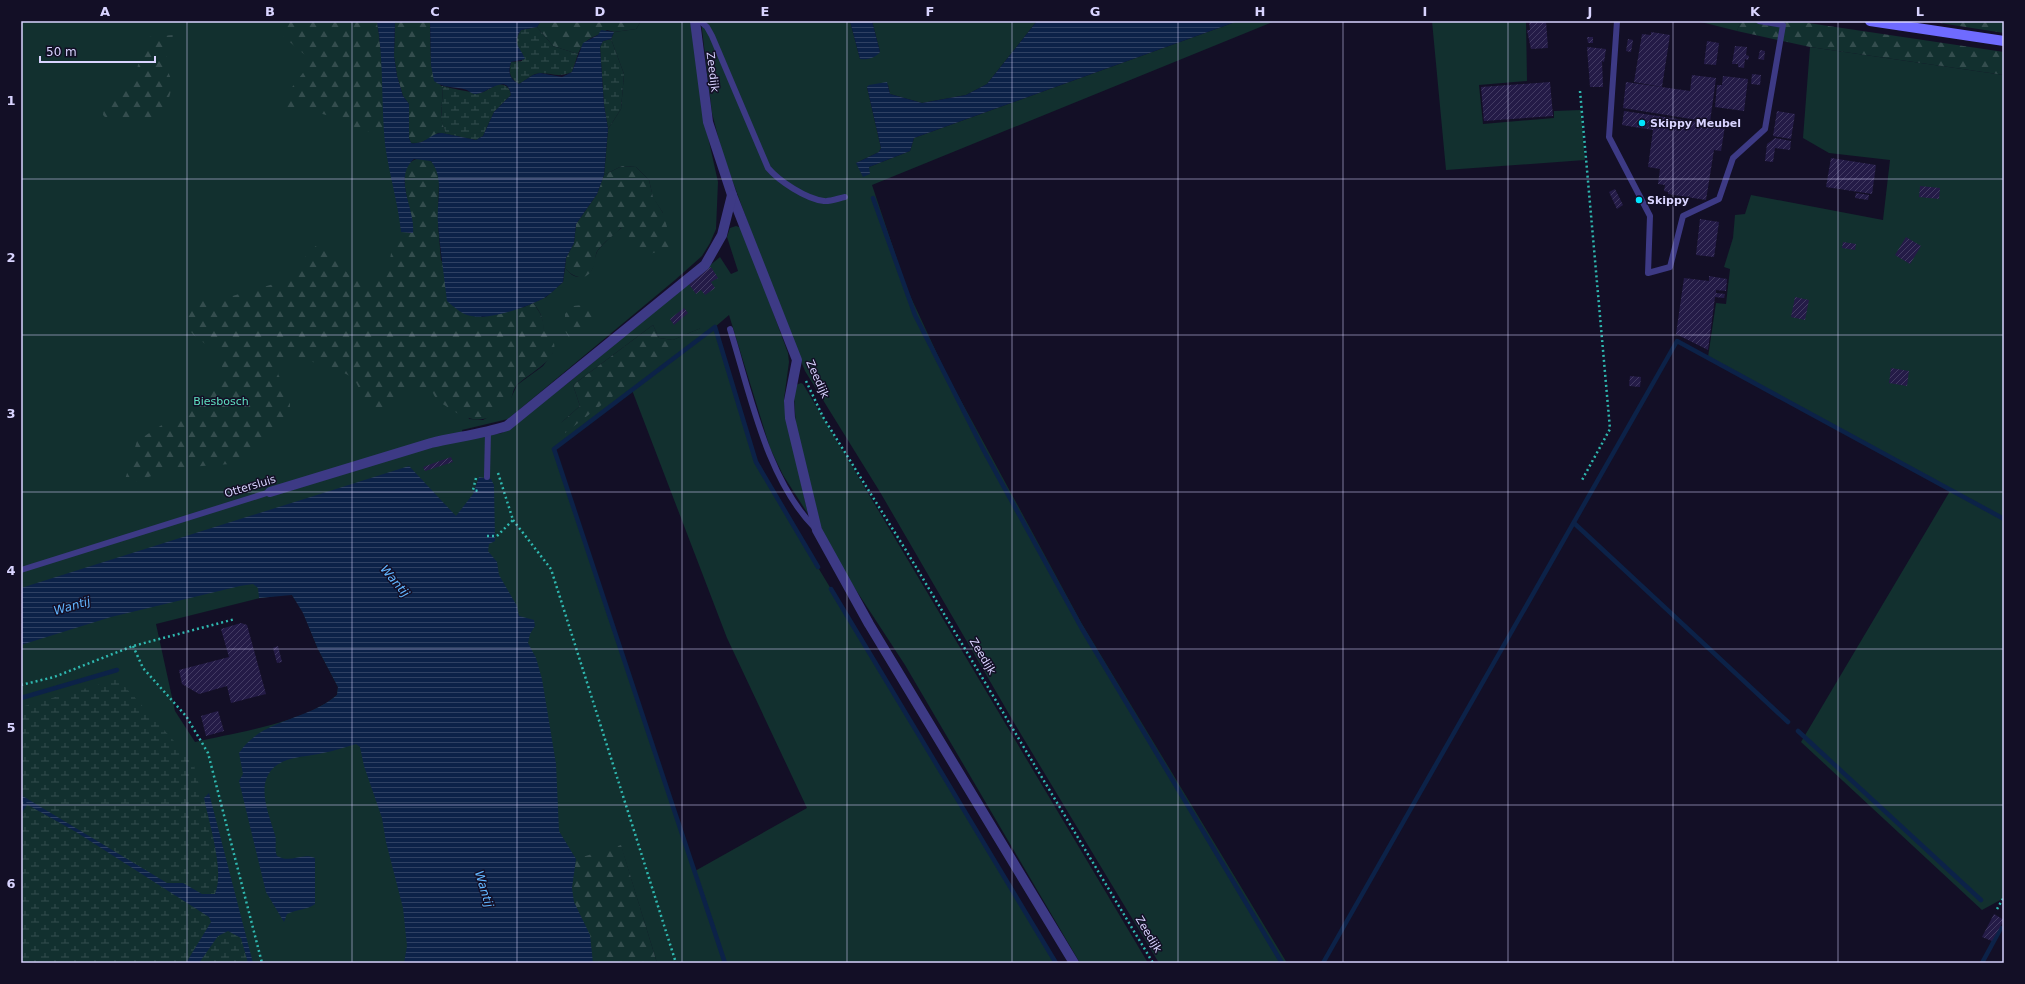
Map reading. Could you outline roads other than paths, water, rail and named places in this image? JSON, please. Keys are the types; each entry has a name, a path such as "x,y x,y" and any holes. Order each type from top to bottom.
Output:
{"main road":[{"path":"1870,21 2004,41"}],"street":[{"name":"Zeedijk","path":"695,21 708,122 732,195 797,360 789,401 790,418 817,530 869,624 1074,963"},
{"path":"488,432 506,426 705,265 722,235 732,195"},
{"name":"Ottersluis","path":"270,492 431,443 454,437 488,432"}],"lane":[{"path":"700,21 707,26 712,36 768,168 778,179 805,194 824,201 845,197"},
{"path":"1617,21 1609,137 1650,216 1648,273 1670,267 1683,216 1718,199 1733,158 1765,129 1783,25 1759,21"},
{"name":"Zeedijk","path":"730,329 767,451 790,496 805,519 817,530"},
{"path":"487,477 488,432"},
{"name":"Ottersluis","path":"21,570 270,492"}],"water":[{"path":"377,21 395,21 394,56 397,76 403,96 409,104 409,138 411,143 424,141 434,135 442,133 476,140 483,136 494,112 511,95 509,88 501,84 475,94 467,90 438,84 434,81 431,65 430,21 541,21 537,27 521,30 518,35 517,45 525,59 511,62 510,75 513,80 519,84 533,75 540,73 562,77 572,72 583,43 598,35 601,30 614,32 611,39 603,41 600,47 604,105 608,129 604,175 597,194 576,224 574,243 566,258 563,282 544,298 517,309 485,317 467,315 459,311 447,301 438,224 439,183 438,175 431,161 414,159 408,167 405,175 405,185 413,224 413,233 401,232 385,144 382,67"},
{"path":"850,21 872,21 880,52 876,56 860,59"},
{"path":"1037,21 1238,21 914,138 910,151 869,167 870,174 863,177 856,163 879,152 881,148 867,87 869,85 887,82 890,94 922,103 966,95 987,84"},
{"name":"Wantij","path":"409,466 456,516 473,494 479,477 491,479 494,485 495,541 489,544 488,551 497,562 499,575 517,606 519,616 534,620 535,626 530,634 528,643 536,658 542,679 556,764 559,831 576,859 572,888 574,902 590,935 593,963 404,963 407,946 403,908 386,842 382,818 364,766 360,747 356,744 327,752 287,760 276,766 269,774 265,783 264,793 268,814 276,837 277,856 287,859 306,856 315,858 315,904 287,914 284,922 266,892 239,781 243,774 239,753 260,733 272,726 313,710 325,704 337,695 338,687 318,649 303,613 292,595 259,598 258,588 253,584 240,586 111,617 21,645 21,588"},
{"path":"209,793 253,963 248,963 241,938 228,931 218,936 199,963 186,963 211,922 209,917 76,832 21,801 21,795 167,883 183,883 202,894 215,894 218,885 217,861 204,798"}],"waterway":[{"path":"873,198 915,315 983,449 1081,627 1282,963"},
{"path":"725,963 554,449 715,327 756,462 818,567"},
{"path":"1323,963 1677,341 2004,519"},
{"path":"1574,523 1788,722"},
{"path":"831,589 1056,963"},
{"path":"21,698 117,670"},
{"path":"1798,731 1981,900"},
{"path":"21,810 25,804"},
{"path":"1982,963 2001,928"}],"place":[{"name":"Skippy Meubel","path":"1642,123"},
{"name":"Skippy","path":"1639,200"}],"park label":[{"name":"Biesbosch","path":"221,401"}]}
